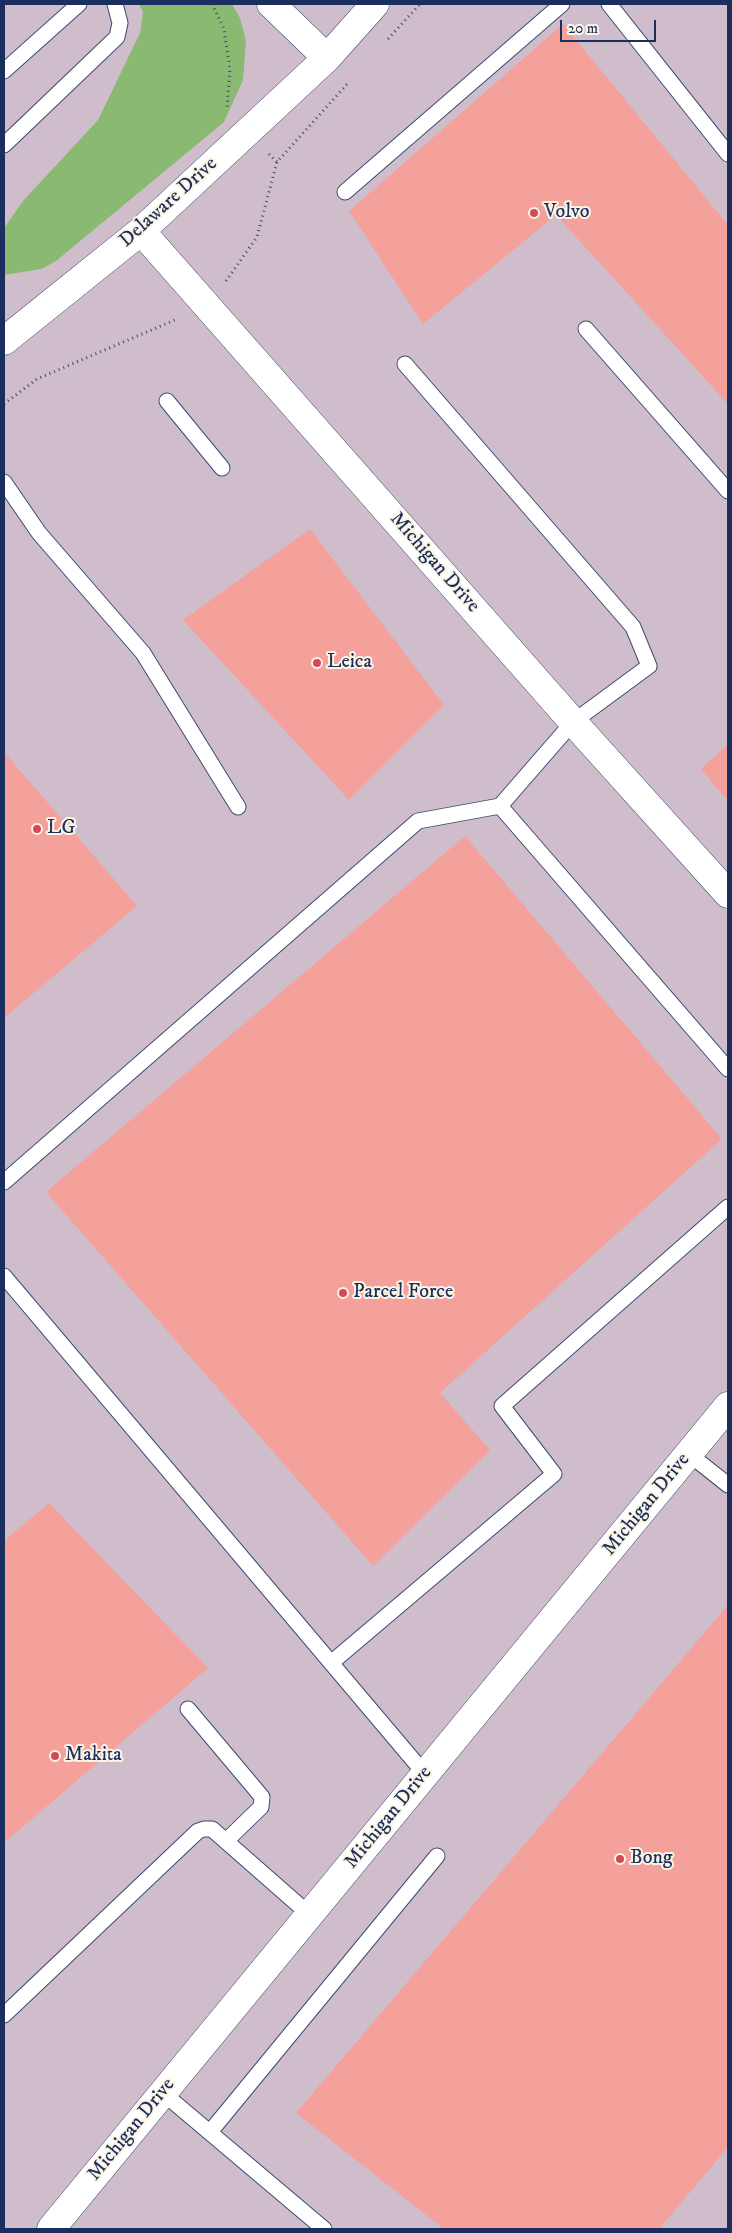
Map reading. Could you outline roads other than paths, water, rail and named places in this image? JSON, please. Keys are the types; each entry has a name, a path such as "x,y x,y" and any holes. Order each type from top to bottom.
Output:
{"street":[{"path":"271,4 327,58"},
{"name":"Delaware Drive","path":"4,341 141,231 327,58 375,4"},
{"name":"Michigan Drive","path":"141,231 573,722 728,894"},
{"name":"Michigan Drive","path":"51,2229 728,1406"}],"lane":[{"path":"4,71 79,4"},
{"path":"4,145 116,37 120,23 114,4"},
{"path":"345,192 562,4"},
{"path":"609,4 728,154"},
{"path":"586,329 728,491"},
{"path":"4,1182 418,821 500,806 573,722 649,666 633,627 405,364"},
{"path":"167,401 222,468"},
{"path":"4,482 39,533 143,653 238,807"},
{"path":"500,806 728,1069"},
{"path":"331,1663 554,1474 502,1406 728,1207"},
{"path":"4,1276 425,1774"},
{"path":"689,1454 728,1484"},
{"path":"188,1710 262,1797 261,1808 226,1841"},
{"path":"4,2015 198,1831 204,1828 212,1830 226,1841 310,1915"},
{"path":"210,2132 437,1856"},
{"path":"163,2093 324,2229"}],"place":[{"name":"Volvo","path":"534,213"},
{"name":"Leica","path":"317,663"},
{"name":"LG","path":"37,829"},
{"name":"Parcel Force","path":"343,1293"},
{"name":"Makita","path":"55,1756"},
{"name":"Bong","path":"620,1859"}]}
